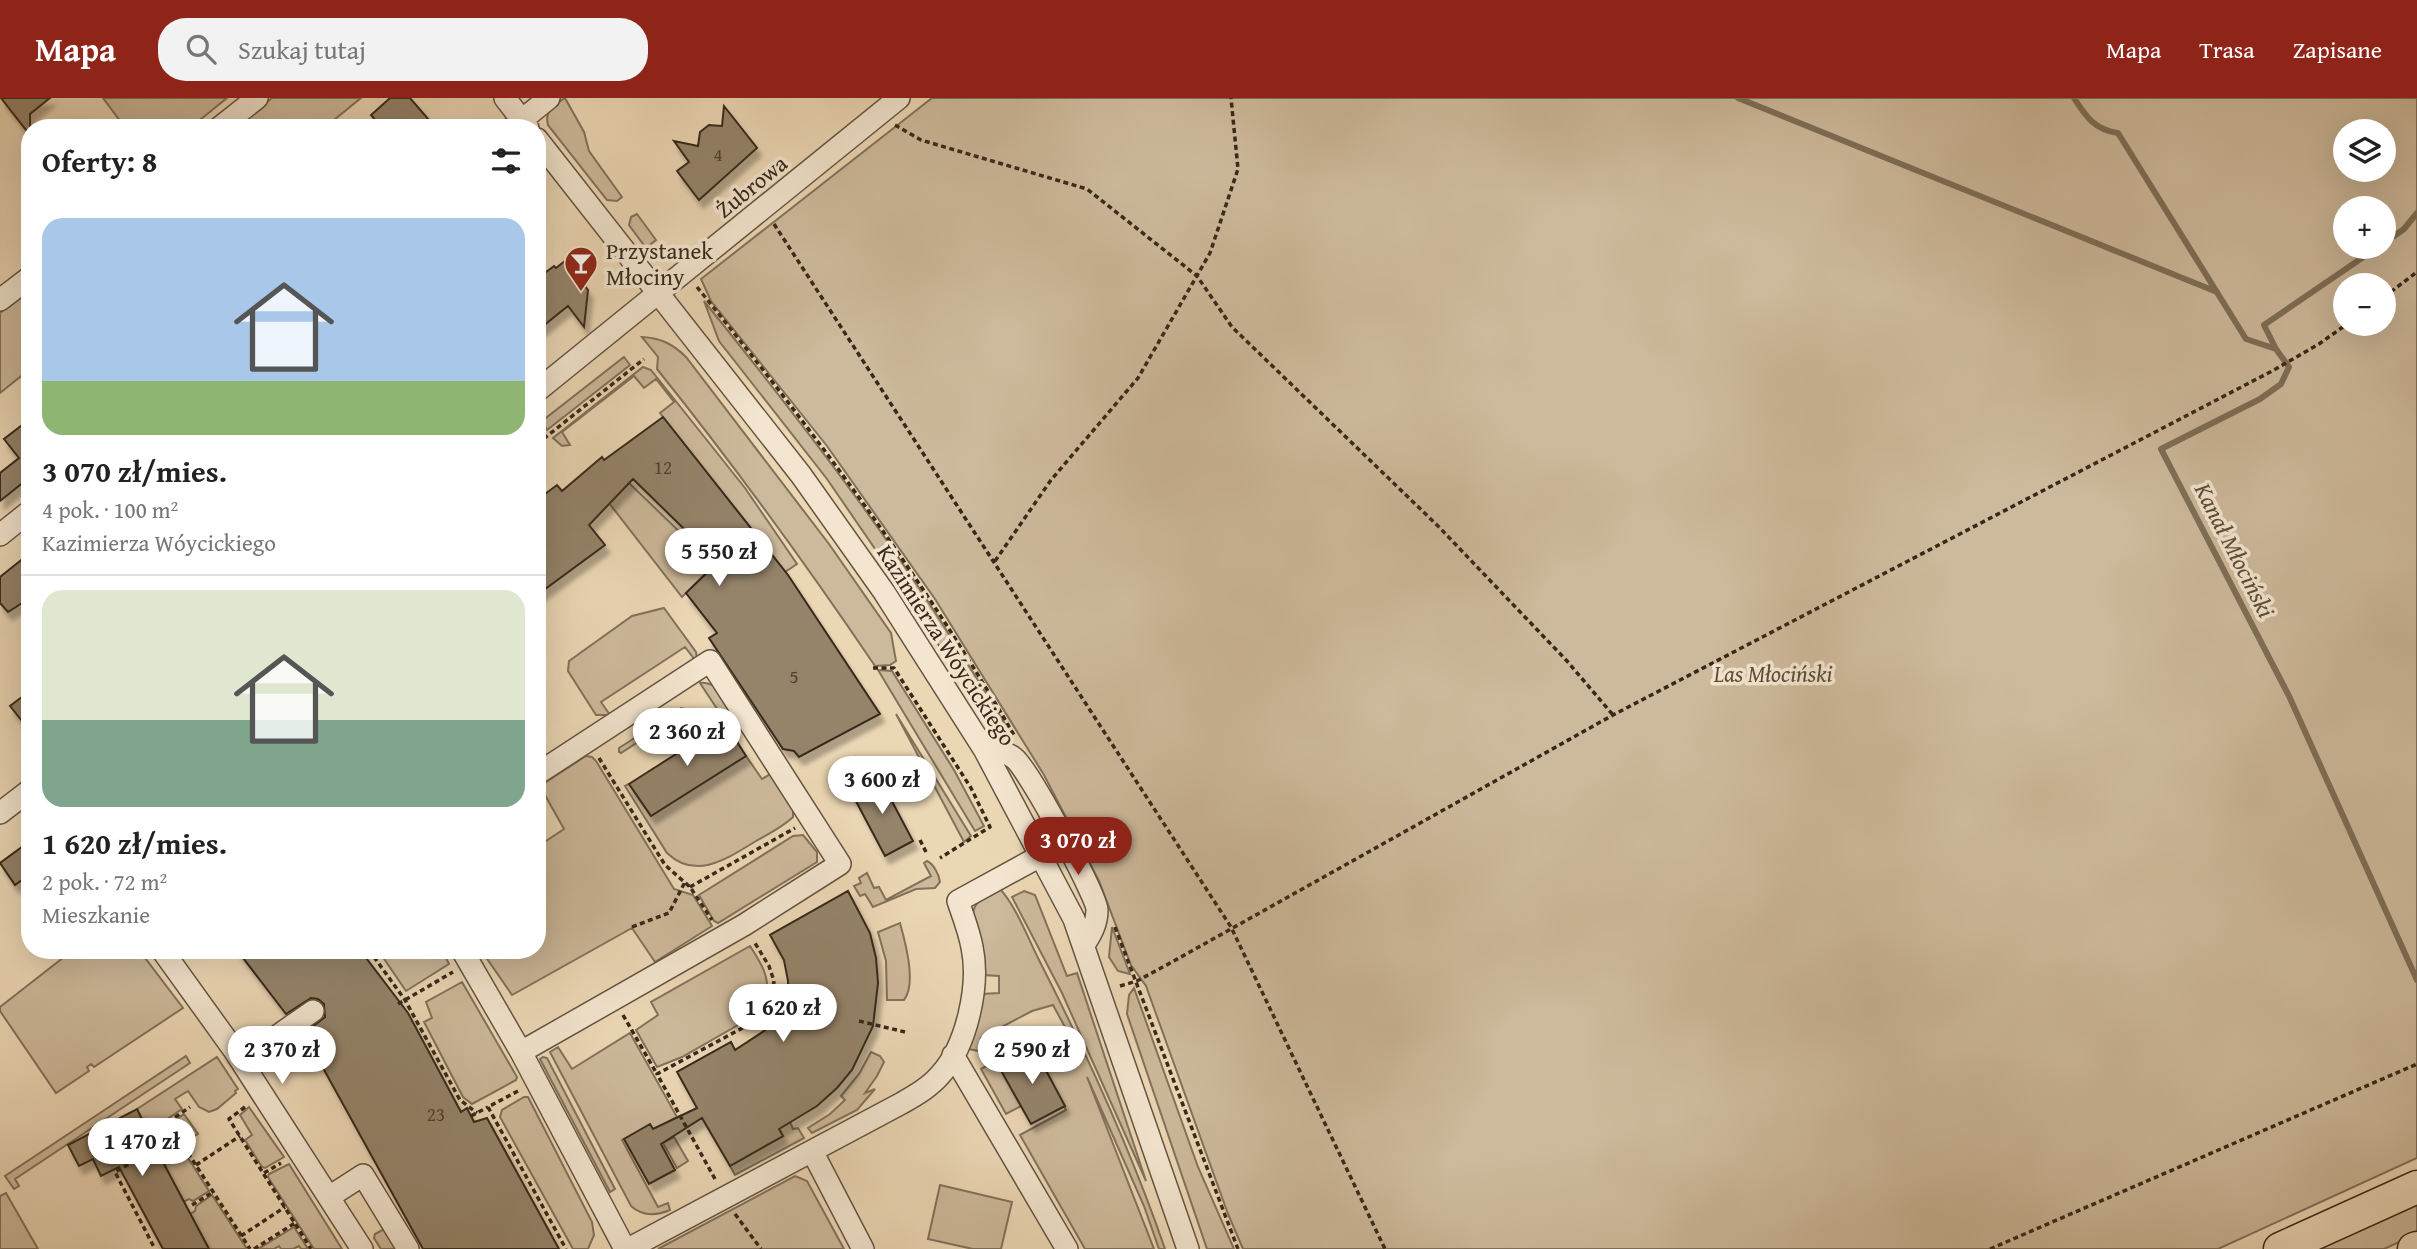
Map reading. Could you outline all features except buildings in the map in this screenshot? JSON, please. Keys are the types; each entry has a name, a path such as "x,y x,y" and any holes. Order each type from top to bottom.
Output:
{"highway":[{"path":"2280,1249 2417,1187"}],"street":[{"path":"230,119 257,98"},
{"path":"505,98 517,119"},
{"path":"527,119 549,98"},
{"name":"Żubrowa","path":"546,384 899,98"},
{"name":"Kazimierza Wóycickiego","path":"546,151 801,475 854,547 984,749 1074,919 1188,1249"},
{"path":"0,300 21,284"},
{"path":"0,535 21,518"},
{"path":"521,1052 722,937 840,864 710,662 546,768"},
{"path":"984,749 1003,751 1015,758 1026,771 1066,842 1098,907 1096,926 1084,946"},
{"path":"0,813 21,797"},
{"path":"460,960 521,1052 626,1249 920,1093 943,1072 968,1020 974,978 972,949 957,901 1042,855"},
{"path":"168,959 234,1050 362,1249"},
{"path":"280,1034 313,1011"},
{"path":"953,1055 1067,1249"},
{"path":"812,1151 863,1249"},
{"path":"328,1196 363,1175 408,1249"}],"path":[{"path":"995,561 1051,480 1138,378 1210,253 1238,169 1231,98"},
{"path":"878,115 921,141 1087,189 1197,276 1233,327 1438,526 1567,661 1613,715"},
{"path":"764,209 1231,927 1385,1249"},
{"path":"2396,288 2417,272"},
{"path":"685,273 837,466 979,675 1016,739"},
{"path":"1137,981 1613,715 2277,368 2333,334"},
{"path":"546,437 644,359"},
{"path":"873,668 894,668 971,788 990,827 940,858"},
{"path":"588,742 665,865 690,887 722,937"},
{"path":"690,887 812,819"},
{"path":"920,840 926,852"},
{"path":"632,927 669,913 685,882"},
{"path":"1114,925 1238,1249"},
{"path":"657,1074 761,1017 774,989 772,974 755,943"},
{"path":"375,959 405,1000 460,1100 477,1113"},
{"path":"398,1004 460,960"},
{"path":"772,997 786,1001"},
{"path":"613,998 720,1187"},
{"path":"859,1021 905,1032"},
{"path":"1990,1249 2417,1064"},
{"path":"471,1116 526,1086"},
{"path":"149,1134 190,1107"},
{"path":"245,1107 229,1119 311,1249"},
{"path":"488,1107 566,1249"},
{"path":"168,1122 252,1249 295,1223"},
{"path":"156,1149 169,1142 161,1126"},
{"path":"196,1165 240,1136"},
{"path":"142,1159 141,1157 115,1172 155,1249"},
{"path":"263,1173 286,1160"},
{"path":"192,1205 213,1192"},
{"path":"241,1236 285,1207"},
{"path":"732,1209 761,1249"}],"green space":[{"path":"103,98 227,98 201,119 119,119"},
{"path":"272,98 361,98 335,119 246,119"},
{"path":"565,98 584,132 589,151 622,197 617,201 607,200 548,125 547,115"},
{"name":"Las Młociński","path":"932,98 2417,98 2417,1158 2218,1249 1243,1249 1146,986 1131,965 1099,881 1044,775 935,599 827,446 711,301 701,279"},
{"path":"637,214 656,240 646,248 629,225 631,217"},
{"path":"21,297 21,376 0,393 0,313"},
{"path":"704,301 805,428 882,533 971,669 1005,724 1003,726 973,699 906,594 827,479 719,341"},
{"path":"642,337 666,342 686,357 829,544 891,633 896,661 890,665 875,666 769,515 657,369 658,357"},
{"path":"624,357 630,365 547,430 546,418"},
{"path":"643,367 651,370 745,488 797,564 752,594 776,561 660,413 674,402 656,379 644,388 634,376 562,432 570,445 562,446 553,438"},
{"path":"629,483 714,565 682,597 609,503"},
{"path":"664,608 696,652 697,658 695,660 685,647 601,702 610,715 596,715 568,671 569,661 632,616"},
{"path":"878,670 892,671 954,770 984,826 975,831"},
{"path":"700,683 707,683 717,689 735,715 725,721"},
{"path":"681,708 684,713 655,731 652,727"},
{"path":"896,714 971,836 964,842"},
{"path":"647,730 650,734 619,752 619,748"},
{"path":"586,756 592,757 674,889 693,895 712,926 655,962 632,928 512,995 487,959 546,959 546,841 564,829 546,797 546,782"},
{"path":"746,756 762,779 774,772 793,810 793,817 734,854 712,864 689,865 667,853 625,786 629,784 651,816"},
{"path":"803,835 817,852 817,862 718,923 714,921 699,895 793,836"},
{"path":"927,861 934,867 940,882 935,888 916,889 873,907 865,894 860,896 854,886 861,883 859,878 867,873 874,888 879,887 886,900 931,876 924,863"},
{"path":"999,888 1021,922 1090,1065 1123,1138 1165,1249 1159,1249 1144,1206 1087,1077 1154,1249 1085,1249 1020,1135 1066,1110 1032,1043 1065,1027 1053,1005 1032,1011 981,1038 979,1051 968,1049 982,994 999,993 999,976 983,975 973,914 979,901"},
{"path":"1024,891 1035,895 1067,976 1077,973 1146,1181 1062,993 1012,897"},
{"path":"900,923 909,962 910,984 904,1000 887,1000 886,961 878,932"},
{"path":"1112,927 1130,974 1118,971 1109,957"},
{"path":"750,946 767,982 767,990 760,1007 752,1017 682,1057 657,1067 636,1030 658,1015 651,1002"},
{"path":"61,959 146,959 183,1008 94,1067 91,1064 87,1067 89,1071 56,1093 0,1011 0,1007"},
{"path":"384,959 446,959 449,964 406,991"},
{"path":"462,982 517,1077 472,1104 463,1097 424,1022 432,1018 426,1002"},
{"path":"1134,988 1198,1167 1234,1249 1207,1249 1127,1014 1129,995"},
{"path":"630,1033 677,1117 653,1130 650,1125 622,1140 658,1207 668,1203 670,1210 655,1214 645,1214 631,1206 550,1052 558,1047 572,1069"},
{"path":"871,1052 880,1056 884,1062 865,1093 875,1089 857,1110 812,1133 808,1128 830,1114 845,1100 841,1096 859,1074"},
{"path":"1010,1053 1013,1059 1000,1067 1021,1106 1006,1114 981,1069"},
{"path":"186,1056 190,1063 15,1179 19,1186 14,1189 5,1176"},
{"path":"217,1057 238,1089 236,1093 217,1109 209,1112 199,1107 188,1091 175,1099 182,1109 148,1132 137,1109"},
{"path":"547,1058 615,1189 610,1192 540,1059"},
{"path":"528,1097 592,1222 594,1235 588,1249 573,1249 500,1117 502,1110"},
{"path":"249,1107 284,1157 265,1168 245,1140 252,1135 240,1115"},
{"path":"184,1114 198,1134 184,1142 172,1122"},
{"path":"790,1122 793,1129 798,1128 804,1138 735,1175 730,1166 783,1136 779,1128"},
{"path":"167,1125 209,1191 193,1201 189,1199 183,1202 157,1151 172,1143 165,1127"},
{"path":"674,1137 688,1161 677,1168 663,1143"},
{"path":"289,1164 342,1249 314,1249 268,1177"},
{"path":"795,1176 807,1181 844,1249 658,1249"},
{"path":"940,1185 1012,1202 1001,1249 973,1249 928,1239"},
{"path":"6,1193 38,1249 0,1249 0,1196"},
{"path":"212,1195 247,1249 209,1249 190,1214 195,1211 196,1206"},
{"path":"2417,1200 2417,1234 2384,1249 2310,1249"},
{"path":"294,1227 308,1249 301,1249 299,1246 281,1249 279,1246 274,1249 258,1249"},
{"path":"386,1228 398,1249 381,1249 374,1238 375,1234"}],"waterway":[{"path":"1738,98 2217,292"},
{"path":"2074,98 2097,126 2118,133 2246,339 2276,349"},
{"name":"Kanał Młociński","path":"2396,235 2417,213"},
{"name":"Kanał Młociński","path":"2360,259 2264,325 2289,367 2281,384 2260,399 2161,449 2289,696 2417,980"}],"place":[{"name":"Przystanek Młociny","path":"581,293"}]}
